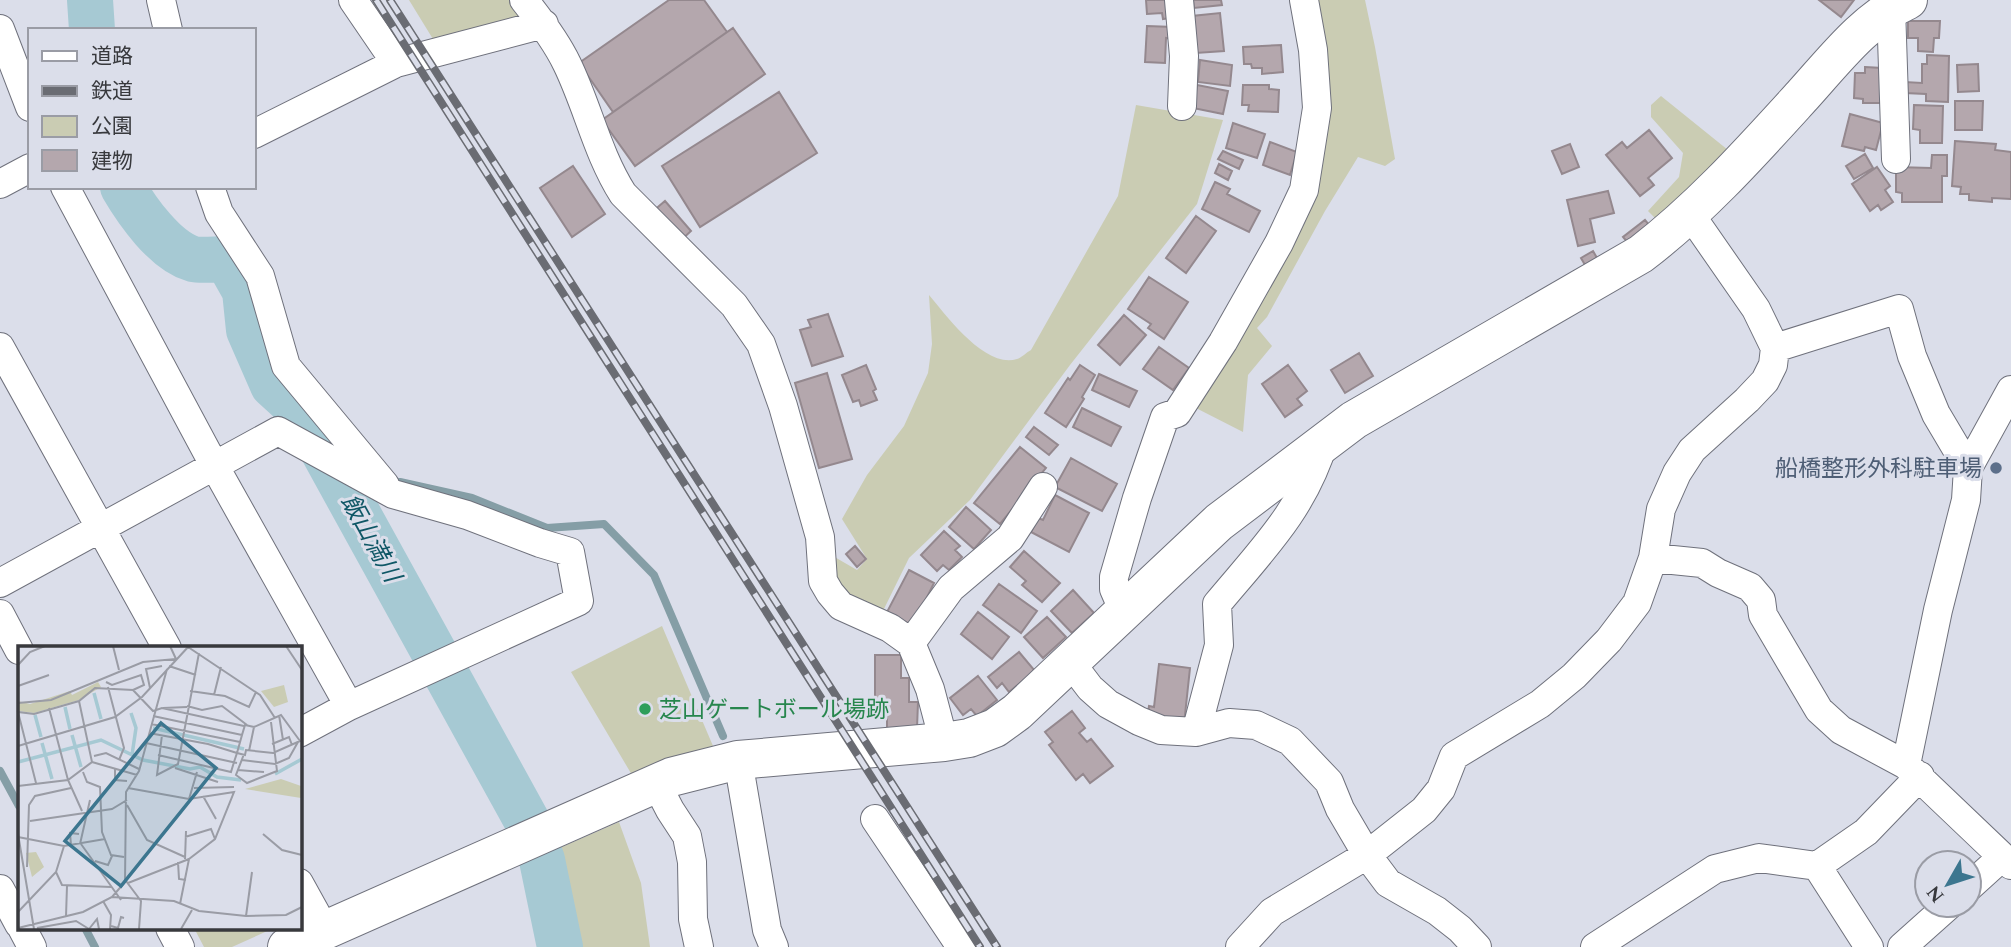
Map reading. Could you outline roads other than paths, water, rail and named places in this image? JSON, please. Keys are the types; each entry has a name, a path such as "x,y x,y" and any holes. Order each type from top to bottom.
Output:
{"street":[{"path":"161,0 168,28"},
{"path":"353,0 396,63"},
{"path":"524,0 544,24 567,64 609,172 623,194 734,305 761,344 783,406 820,537 823,581 841,606 890,628 911,643 930,689 944,743"},
{"path":"1179,0 1184,56 1182,106"},
{"path":"1124,612 1114,589 1114,577 1165,417 1177,413 1223,342 1279,243 1304,190 1317,107 1313,50 1304,0"},
{"path":"1896,159 1900,4"},
{"path":"286,947 656,783 708,766 738,760 944,743 969,738 995,728 1017,712 1071,663 1219,522 1324,441 1354,420 1641,254 1711,195 1855,40 1900,4"},
{"path":"256,133 396,63 544,24"},
{"path":"0,29 28,102"},
{"path":"0,184 28,169"},
{"path":"66,189 214,465 349,706"},
{"path":"211,189 219,213 260,276 286,366 393,495"},
{"path":"1240,947 1272,912 1367,855 1424,810 1441,789 1454,756 1540,704 1574,676 1609,640 1637,603 1653,558 1661,509 1677,473 1692,450 1765,381 1773,365 1775,348 1756,309 1690,214"},
{"path":"1775,348 1899,309 1912,356 1936,414 1968,468"},
{"path":"0,347 166,646"},
{"path":"1595,947 1715,869 1759,858 1817,866 1866,832 1913,770 1938,610 1966,500 1968,468 2011,390"},
{"path":"0,583 278,431 393,495 467,515 540,544 570,552 579,601 349,706 301,732"},
{"path":"1196,732 1219,645 1217,604 1301,499 1316,469 1324,441"},
{"path":"911,643 951,588 1010,538 1043,487"},
{"path":"1653,558 1702,563 1749,587 1760,600 1763,615 1819,710 1841,730 1913,770 2006,861 1983,877"},
{"path":"0,614 18,648"},
{"path":"1071,663 1090,688 1108,704 1161,730 1196,732 1229,723 1256,725 1290,741 1329,782 1340,809 1367,855 1388,883 1437,911 1477,947"},
{"path":"738,760 767,930 774,947"},
{"path":"656,783 687,836 692,862 693,919 699,947"},
{"path":"875,819 961,947"},
{"path":"1817,866 1869,947"},
{"path":"301,886 326,930"},
{"path":"0,889 18,922"},
{"path":"1902,947 1934,919"},
{"path":"22,930 32,947"},
{"path":"171,930 180,947"}],"waterway":[{"name":"飯山満川","path":"90,0 92,28"},
{"name":"飯山満川","path":"124,189 144,218 172,248 193,259 227,259 245,291 249,330 273,385 296,406 322,449 527,821 542,860 560,947"},
{"path":"400,482 472,498 547,528 604,524 654,575 723,736"},
{"path":"0,771 18,804"},
{"path":"86,930 95,947"}],"railway":[{"path":"376,0 980,947"},
{"path":"390,0 997,947"}],"place":[{"name":"船橋整形外科駐車場","path":"1996,468"},
{"name":"芝山ゲートボール場跡","path":"645,709"}]}
